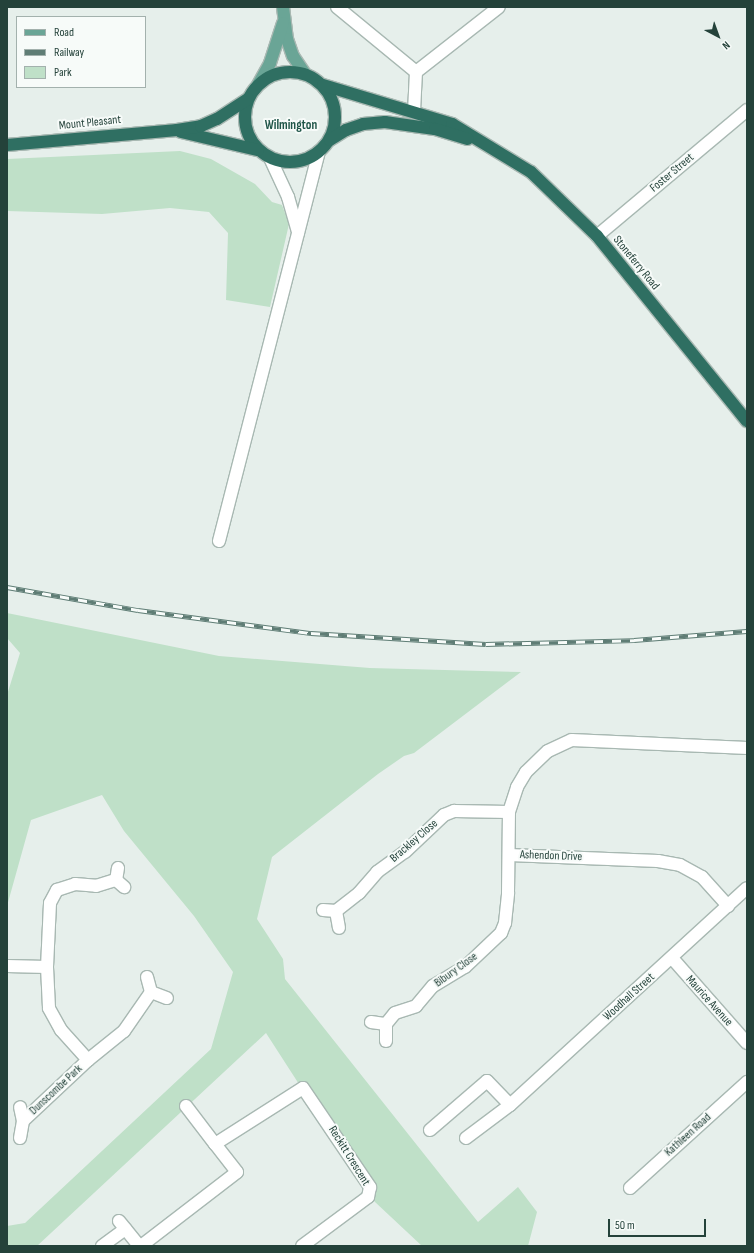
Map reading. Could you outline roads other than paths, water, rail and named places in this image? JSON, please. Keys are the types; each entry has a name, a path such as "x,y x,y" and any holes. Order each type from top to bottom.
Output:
{"highway":[{"path":"280,73 305,74 323,85 331,97 336,112 335,126 330,140 319,152 295,162 270,158 258,150 177,130 201,126 217,119 248,98 258,85 280,73"},
{"name":"Stoneferry Road","path":"323,85 452,124 531,172 597,236 747,421"},
{"path":"248,98 245,112 245,126 250,139 258,150"},
{"name":"Stoneferry Road","path":"330,140 346,130 363,124 385,122 435,129 484,144"},
{"name":"Mount Pleasant","path":"7,145 177,130"}],"main road":[{"path":"283,7 284,21 293,56 305,74"},
{"path":"258,85 270,63 284,21"}],"street":[{"path":"414,112 416,72 499,7"},
{"path":"341,8 416,72"},
{"name":"Foster Street","path":"597,236 747,110"},
{"path":"219,541 299,236 319,152"},
{"path":"270,158 288,198 299,236"},
{"name":"Ashendon Drive","path":"728,906 702,877 680,865 658,861 509,854 508,812 517,787 526,772 548,751 572,740 747,748"},
{"name":"Brackley Close","path":"336,911 359,892 377,872 405,852 444,815 454,811 508,812"},
{"name":"Bibury Close","path":"386,1024 395,1013 416,1006 433,986 465,967 501,933 505,923 509,854"},
{"name":"Dunscombe Park","path":"88,1060 61,1030 50,1008 47,967 50,903 58,890 75,884 96,886 119,878"},
{"name":"Woodhall Street","path":"466,1138 510,1105 747,888"},
{"path":"323,910 336,911 339,928"},
{"name":"Maurice Avenue","path":"672,958 747,1043"},
{"path":"7,966 47,967"},
{"path":"147,977 151,992 167,998"},
{"name":"Dunscombe Park","path":"23,1121 88,1060 124,1031 151,992"},
{"path":"371,1022 386,1024 386,1041"},
{"path":"430,1130 487,1081 510,1105"},
{"name":"Kathleen Road","path":"630,1188 747,1082"},
{"name":"Reckitt Crescent","path":"215,1144 303,1088 370,1187 368,1198 302,1246"},
{"path":"102,1246 122,1225 140,1246 237,1172 186,1106"},
{"name":"Dunscombe Park","path":"20,1107 23,1121 20,1138"}],"railway":[{"path":"7,587 138,610 311,633 486,644 634,640 747,631"}],"district":[{"name":"Wilmington","path":"291,125"}]}
